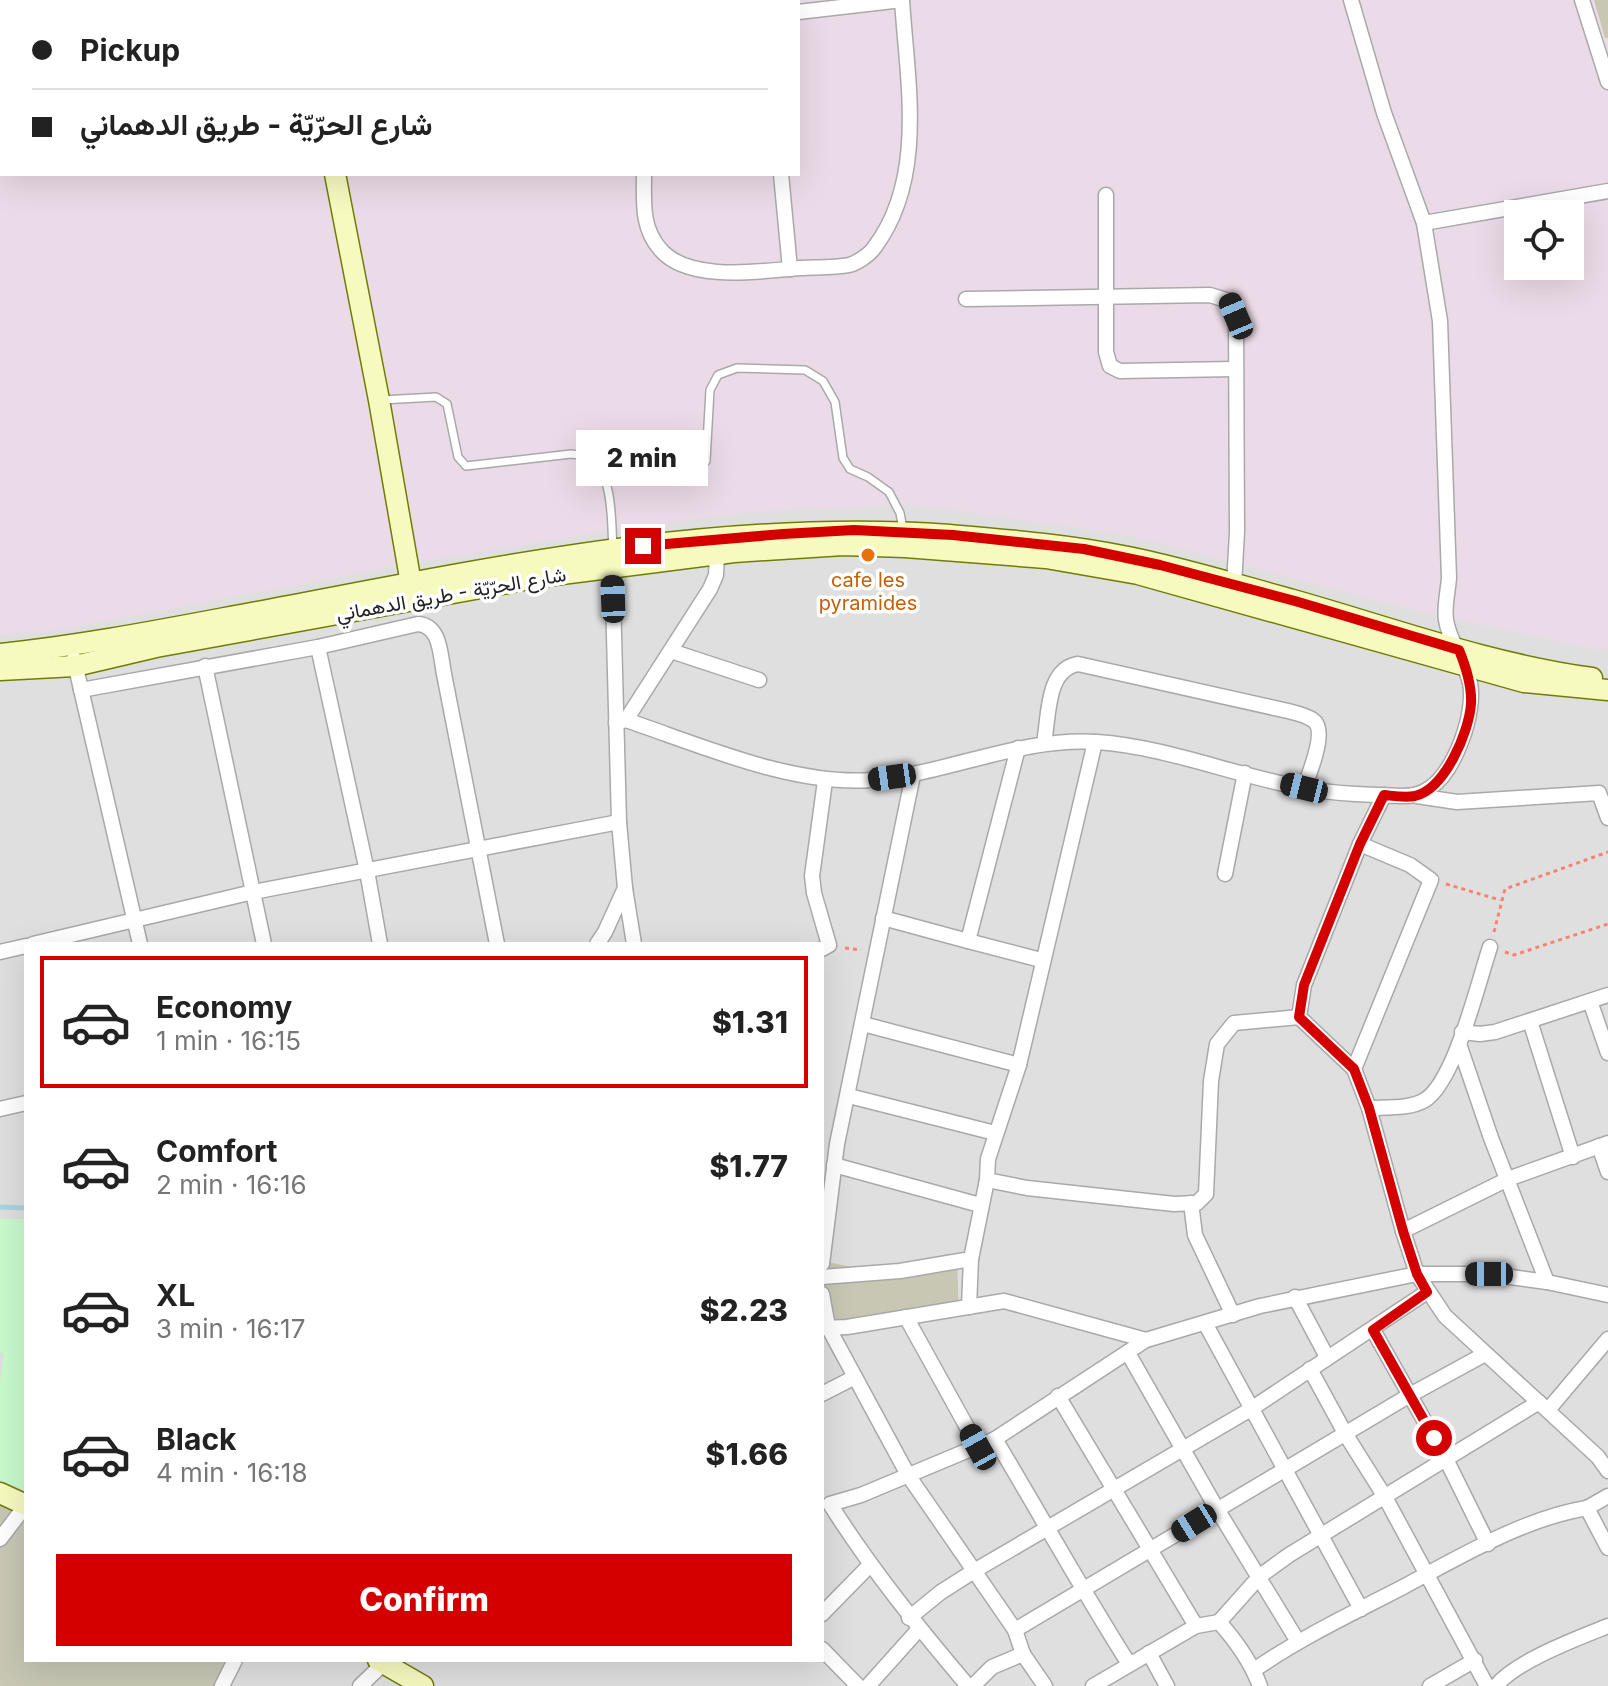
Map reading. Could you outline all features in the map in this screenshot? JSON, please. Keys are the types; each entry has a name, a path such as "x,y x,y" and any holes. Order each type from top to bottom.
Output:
{"main road":[{"path":"335,176 412,592"},
{"name":"شارع الحرّيّة - طريق الدهماني","path":"0,670 412,592 612,558 783,534 854,530 1138,574 1462,658 1608,678"},
{"name":"شارع الحرّيّة - طريق الدهماني","path":"612,558 641,562 904,540 1084,549 1234,585 1462,658 1524,682 1608,690"},
{"name":"شارع الحرّيّة - طريق الدهماني","path":"0,654 73,656"},
{"path":"0,1493 24,1504"},
{"path":"381,1662 423,1686"}],"street":[{"path":"644,176 644,221 660,250 679,264 737,273 851,265 872,252 886,230 906,178 910,120 902,0 800,12"},
{"path":"1351,0 1384,113 1424,223 1440,321 1449,578 1445,619 1462,658 1470,686 1471,705 1459,746 1441,778 1417,796"},
{"path":"1582,0 1608,82"},
{"path":"781,176 790,269"},
{"path":"1424,223 1608,191"},
{"path":"1106,195 1106,352 1110,366 1120,371 1234,369"},
{"path":"966,299 1210,295 1229,301 1236,316 1237,532 1234,585"},
{"path":"621,721 710,589 716,575 717,554"},
{"path":"612,558 621,721 619,822 634,942"},
{"path":"81,690 318,647 418,624 428,625 435,631 497,942"},
{"path":"318,647 380,942"},
{"path":"671,651 759,680"},
{"path":"73,656 140,942"},
{"path":"1044,743 1057,677 1069,666 1078,664 1288,711 1314,720 1318,725 1319,741 1304,788"},
{"path":"205,666 264,942"},
{"path":"621,721 728,755 825,781 913,775 1044,743 1095,742 1136,746 1304,788 1457,802 1604,792 1608,818"},
{"path":"969,1307 971,1259 987,1180 988,1159 1019,1065 1041,960 1095,742"},
{"path":"968,941 1018,748"},
{"path":"1225,874 1245,773"},
{"path":"824,1248 834,1165 830,1144 849,1096 913,775"},
{"path":"824,942 812,876 825,781"},
{"path":"1299,1017 1304,985 1360,844 1384,795"},
{"path":"41,942 253,892 619,822"},
{"path":"1354,1069 1431,880 1419,869 1360,844"},
{"path":"598,942 625,888"},
{"path":"883,918 1041,960"},
{"path":"0,952 24,946"},
{"path":"1369,1108 1405,1106 1426,1099 1441,1084 1461,1038 1490,947"},
{"path":"1461,1038 1495,1032 1608,995"},
{"path":"1590,1001 1608,1053"},
{"path":"987,1180 1027,1188 1174,1204 1197,1203 1206,1194 1211,1081 1217,1044 1234,1023 1299,1017 1354,1069 1369,1108 1417,1274 1427,1292 1445,1316 1485,1354 1543,1406 1603,1451 1608,1471"},
{"path":"1530,1021 1573,1157"},
{"path":"863,1024 1019,1065"},
{"path":"1461,1038 1508,1179 1547,1282"},
{"path":"849,1096 995,1133"},
{"path":"0,1109 24,1103"},
{"path":"1403,1231 1508,1179 1604,1144 1608,1172"},
{"path":"834,1165 980,1205"},
{"path":"1191,1203 1195,1235 1233,1315"},
{"path":"824,1277 900,1271 971,1259"},
{"path":"1023,1654 992,1667 971,1686 914,1623 826,1504 846,1501 995,1439 1146,1340 1295,1297 1417,1274 1489,1274 1608,1295"},
{"path":"868,1686 941,1592 1251,1409 1427,1292"},
{"path":"1295,1297 1327,1357"},
{"path":"1045,1686 1023,1654 1015,1630 908,1475 825,1328 1004,1301 1146,1340"},
{"path":"906,1317 978,1447"},
{"path":"1205,1323 1361,1609"},
{"path":"1373,1330 1446,1459 1488,1544"},
{"path":"1093,1686 1196,1626 1219,1622 1260,1576 1446,1459 1543,1406 1608,1339"},
{"path":"1128,1353 1217,1509 1297,1640"},
{"path":"1015,1630 1410,1395 1485,1354"},
{"path":"1310,1369 1385,1497 1487,1686"},
{"path":"824,1393 855,1377"},
{"path":"1058,1396 1196,1626"},
{"path":"995,1439 1082,1591 1129,1664"},
{"path":"1254,1670 1297,1640 1488,1544 1549,1517 1587,1508 1608,1496"},
{"path":"0,1539 24,1508"},
{"path":"1587,1508 1608,1548"},
{"path":"824,1612 869,1566"},
{"path":"1219,1622 1233,1637 1254,1670 1260,1686"},
{"path":"1496,1686 1516,1669 1608,1626"},
{"path":"824,1651 858,1686"},
{"path":"1149,1653 1167,1686"},
{"path":"1430,1686 1475,1660"},
{"path":"222,1686 234,1662"},
{"path":"360,1686 381,1662"}],"lane":[{"path":"706,461 710,390 718,375 737,368 805,370 823,381 835,402 843,458 850,469 889,492 900,513 904,540"},
{"path":"379,400 436,397 447,404 458,457 466,466 571,454 587,456 598,466 607,488 612,558"}],"path":[{"path":"1608,852 1505,889 1490,947 1514,955 1608,924"},
{"path":"1431,880 1501,900"},
{"path":"825,947 877,953"}],"shaded area":[{"path":"800,0 1608,0 1608,1686 0,1686 0,176 800,176"},
{"path":"800,0 1608,0 1608,648 1599,650 1418,611 1132,536 917,505 760,511 626,528 425,561 59,630 0,634 0,176 800,176"},
{"path":"1594,0 1608,0 1608,38 1605,38"},
{"path":"957,1260 959,1313 824,1329 824,1261 893,1275"},
{"path":"0,1501 24,1512 24,1662 238,1662 226,1686 0,1686"}],"green space":[{"path":"0,1219 24,1219 24,1490 0,1480 0,1382 4,1354 0,1352"}],"waterway":[{"path":"0,1207 24,1208"}],"place":[{"name":"cafe les pyramides","path":"868,555"}],"route":[{"path":"643,546 854,530 953,535 1084,549 1129,557 1295,601 1459,650 1470,686 1471,705 1459,746 1441,778 1432,787 1417,796 1384,795 1360,844 1304,985 1299,1017 1354,1069 1369,1108 1403,1231 1417,1274 1427,1292 1373,1330 1434,1438"}]}
